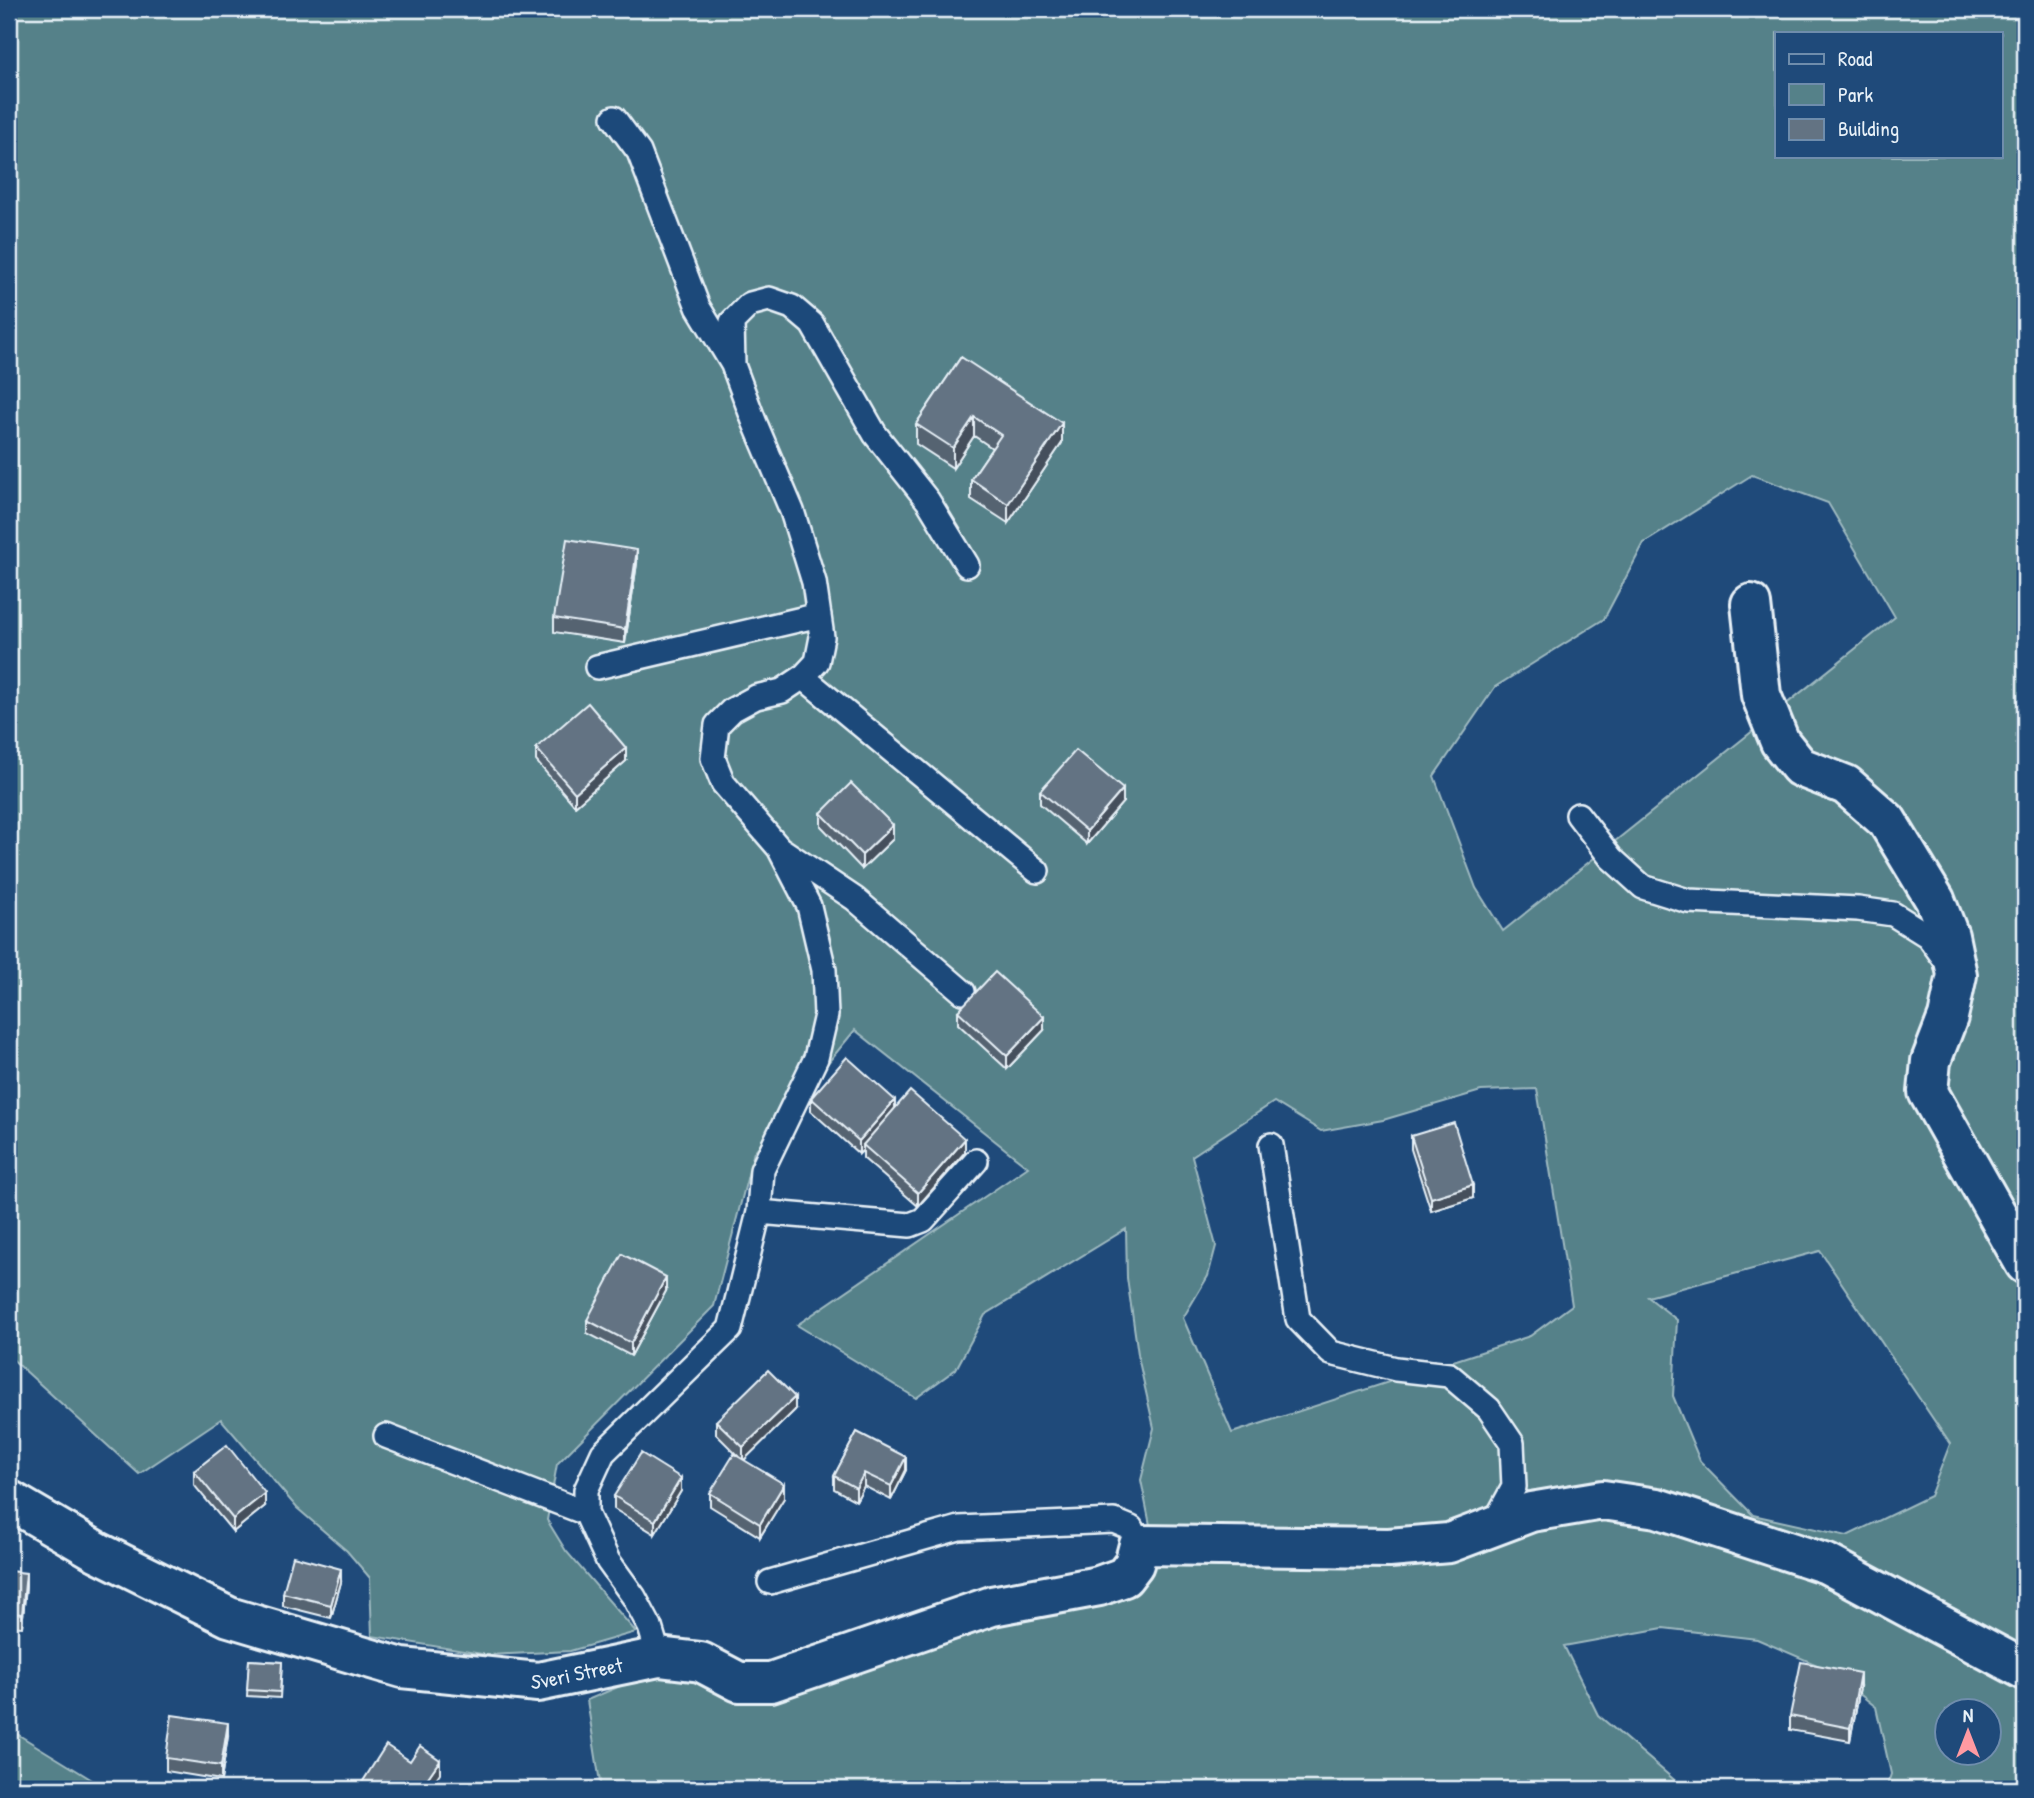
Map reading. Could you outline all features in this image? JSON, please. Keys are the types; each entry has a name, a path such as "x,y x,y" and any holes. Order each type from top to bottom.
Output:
{"street":[{"path":"1751,604 1761,695 1780,742 1800,767 1846,785 1887,821 1935,900 1949,936 1956,975 1948,1017 1931,1061 1928,1092 2025,1264"},
{"name":"Sveri Street","path":"9,1500 98,1552 229,1617 402,1668 538,1682 659,1657 701,1662 739,1682 771,1682 992,1606 1099,1586 1124,1577 1134,1564 1139,1545"},
{"path":"1139,1545 1390,1548 1449,1543 1531,1512 1603,1500 1657,1508 1827,1564 2025,1670"}],"lane":[{"path":"614,118 639,152 698,307 733,365 792,511 814,582 822,637 817,662 803,677 782,691 756,697 732,710 717,725 713,758 723,783 779,848 808,906 824,970 826,1016 816,1059 762,1170 760,1212 730,1329 603,1453 586,1490 586,1513 608,1561 634,1597 650,1627 659,1657"},
{"path":"733,365 732,322 750,304 769,299 792,307 802,315 812,324 875,434 928,501 967,565"},
{"path":"597,667 819,615"},
{"path":"803,677 1037,871"},
{"path":"1578,815 1611,858 1643,887 1688,901 1858,909 1893,914 1928,936 1956,975"},
{"path":"779,848 855,899 963,992"},
{"path":"1271,1144 1298,1319 1331,1353 1396,1368 1449,1375 1489,1409 1512,1443 1514,1487 1492,1527"},
{"path":"760,1212 910,1225 923,1220 976,1161"},
{"path":"386,1436 586,1513"},
{"path":"770,1581 959,1528 1114,1521 1131,1528 1139,1545"}],"green space":[{"path":"9,9 2025,9 2025,1789 1886,1789 1891,1774 1876,1707 1829,1670 1757,1639 1663,1628 1564,1646 1598,1715 1685,1789 601,1789 587,1700 632,1681 677,1673 704,1682 1157,1560 1141,1480 1154,1428 1139,1361 1127,1278 1126,1229 985,1315 956,1369 916,1398 797,1325 1028,1167 855,1030 754,1152 714,1306 557,1464 547,1520 566,1551 636,1632 570,1651 488,1655 372,1636 370,1578 347,1551 297,1508 221,1419 139,1474 9,1356 9,1338 16,1324 9,1315","holes":["1752,475 1828,503 1895,617 1503,931 1476,888 1434,776 1495,687 1604,619 1644,543","1537,1089 1572,1305 1530,1336 1232,1433 1183,1318 1208,1276 1216,1246 1192,1156 1274,1102 1321,1131 1383,1120 1481,1091","1820,1251 1950,1444 1930,1496 1847,1536 1753,1515 1700,1461 1673,1396 1677,1320 1648,1297"]},
{"path":"9,1729 97,1783 102,1789 9,1789"}],"building":[{"path":"961,357 1062,423 1008,504 971,479 1001,435 974,417 953,448 916,424"},
{"path":"567,539 637,550 625,629 554,618"},
{"path":"588,703 626,748 575,793 536,748"},
{"path":"1076,750 1123,789 1087,831 1040,791"},
{"path":"851,783 893,825 862,855 821,813"},
{"path":"995,972 1044,1017 1007,1056 958,1011"},
{"path":"847,1057 895,1100 859,1141 811,1098"},
{"path":"910,1091 965,1139 918,1193 863,1145"},
{"path":"1454,1123 1473,1185 1431,1198 1411,1136"},
{"path":"622,1254 666,1277 631,1343 587,1320"},
{"path":"768,1370 795,1397 743,1447 716,1421"},
{"path":"857,1432 906,1457 891,1486 864,1473 856,1488 834,1476"},
{"path":"227,1445 265,1493 233,1519 194,1471"},
{"path":"641,1453 681,1478 655,1521 614,1496"},
{"path":"734,1454 784,1484 760,1524 710,1493"},
{"path":"293,1556 341,1569 331,1605 283,1593"},
{"path":"9,1571 26,1573 22,1614 9,1613"},
{"path":"249,1660 282,1662 280,1692 247,1690"},
{"path":"1801,1662 1860,1673 1850,1728 1790,1716"},
{"path":"172,1715 228,1723 221,1766 166,1758"},
{"path":"386,1745 410,1761 420,1746 440,1760 420,1789 358,1789"}]}
